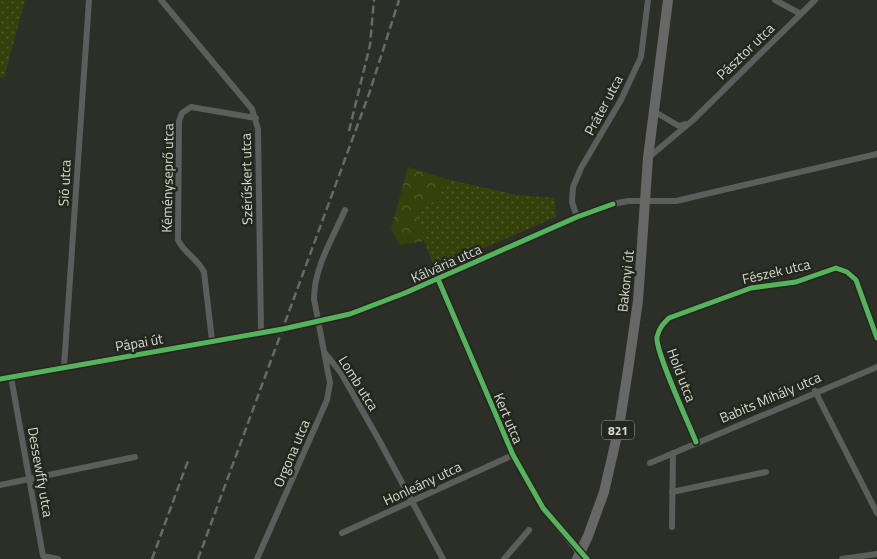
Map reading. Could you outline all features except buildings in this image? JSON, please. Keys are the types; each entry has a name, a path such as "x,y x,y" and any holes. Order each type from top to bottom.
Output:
{"main road":[{"name":"Bakonyi út","path":"579,556 604,492 619,427 638,301 648,158 668,0"}],"street":[{"name":"Sió utca","path":"64,367 89,0"},
{"name":"Szérűskert utca","path":"161,0 252,109 256,118 258,128 261,332"},
{"name":"Práter utca","path":"577,217 572,202 572,187 581,168 622,100 641,57 648,0"},
{"path":"775,0 801,14"},
{"name":"Pásztor utca","path":"648,158 693,120 815,0"},
{"name":"Kéményseprő utca","path":"212,340 204,272 178,240 179,121 182,113 191,107 256,118"},
{"path":"655,112 679,126 693,120"},
{"name":"Kálvária utca","path":"283,329 319,322 357,311 438,279 577,217 620,203 676,201 877,154"},
{"name":"Lomb utca","path":"345,210 318,271 314,286 314,299 324,352 341,373 443,559"},
{"name":"Fészek utca","path":"669,318 751,288 796,282 836,268 847,272 856,280 877,338"},
{"name":"Kert utca","path":"438,279 513,455 543,508 579,556"},
{"name":"Hold utca","path":"669,318 660,326 657,339 664,363 696,442"},
{"name":"Pápai út","path":"0,379 212,340 283,329"},
{"name":"Orgona utca","path":"257,559 326,400 330,383 324,352"},
{"name":"Babits Mihály utca","path":"650,463 815,391 877,367"},
{"name":"Dessewffy utca","path":"10,378 43,556 58,559"},
{"path":"815,391 874,501 877,514"},
{"path":"672,527 673,453"},
{"name":"Honleány utca","path":"342,533 513,455"},
{"path":"0,485 136,457"},
{"path":"672,492 766,472"},
{"path":"504,559 529,530"},
{"path":"842,559 877,554"}],"green space":[{"path":"0,0 25,0 4,78 0,77"},
{"path":"408,167 450,180 446,189 438,191 439,200 418,207 424,241 400,245 391,229"},
{"path":"450,180 517,195 555,198 556,217 435,269 424,241 418,207 439,200 438,191 446,189"}],"railway":[{"path":"349,131 370,45 374,0"},
{"path":"198,559 369,94 399,0"},
{"path":"152,559 189,458"}],"cycle path":[{"path":"0,379 283,329 350,314 405,293 577,217 613,204"},
{"path":"696,442 661,357 658,345 657,337 659,331 669,318 751,288 796,282 836,268 847,272 856,280 877,338"},
{"path":"438,279 513,455 543,508 587,559"}]}
